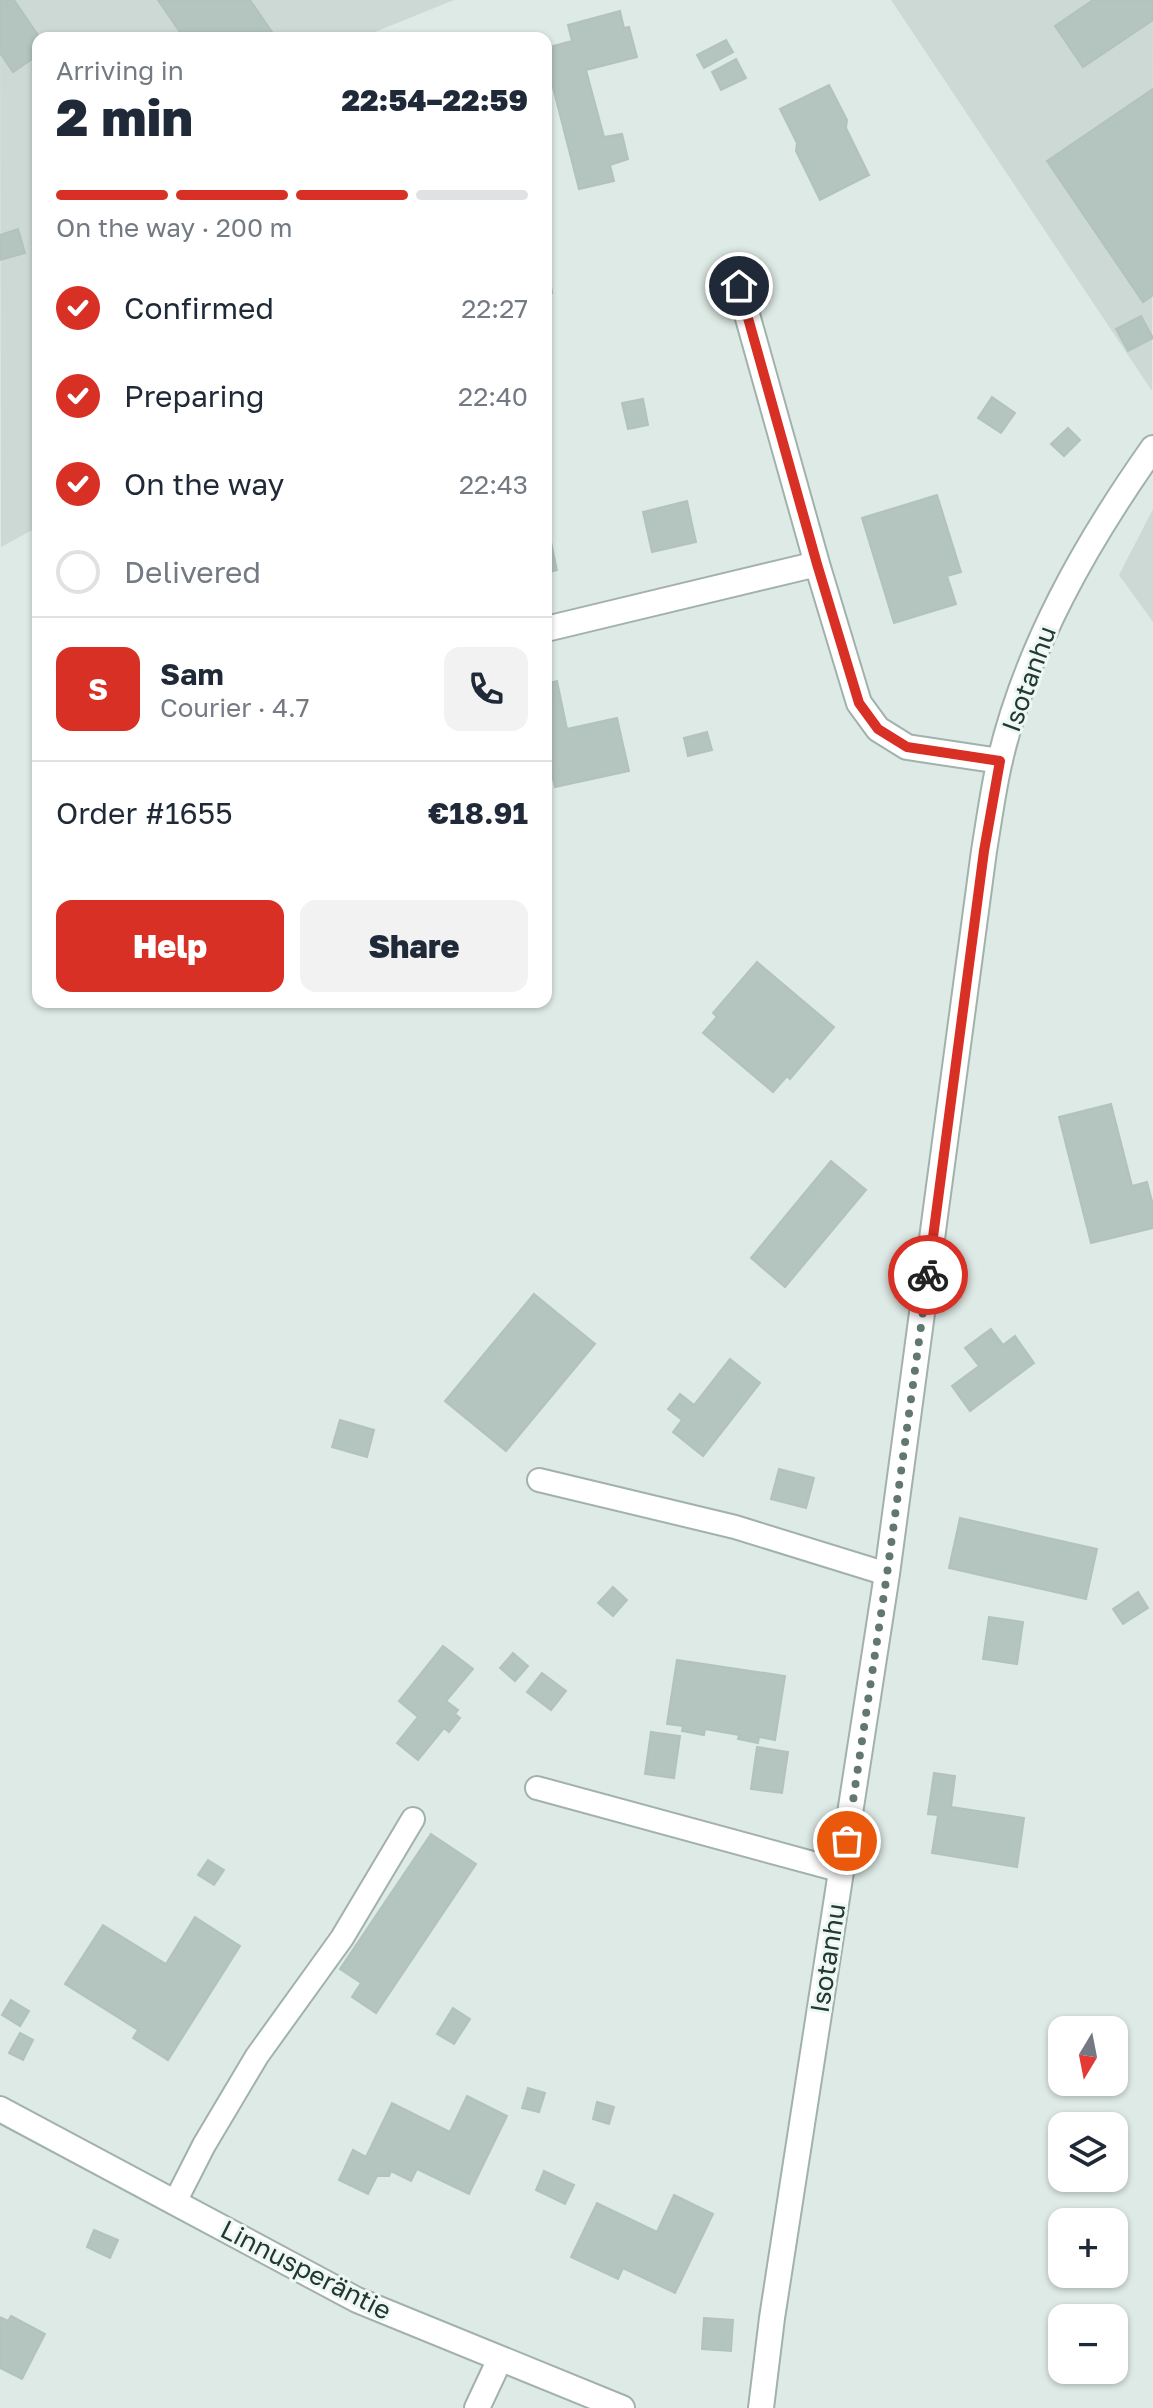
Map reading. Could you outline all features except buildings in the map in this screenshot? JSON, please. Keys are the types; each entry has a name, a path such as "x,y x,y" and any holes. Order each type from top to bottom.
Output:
{"street":[{"path":"739,286 859,703 878,729 907,747 1000,761"},
{"name":"Isotanhu","path":"761,2408 772,2318 887,1574 982,865 1000,761 1030,666 1063,592 1108,512 1153,448"},
{"path":"552,628 817,564"},
{"name":"Linnusperäntie","path":"0,2109 357,2300 622,2408"},
{"path":"477,2408 500,2359"}],"lane":[{"path":"539,1480 735,1527 887,1574"},
{"path":"537,1788 842,1871"},
{"path":"175,2202 204,2145 257,2056 342,1938 413,1819"}],"shaded area":[{"path":"0,0 454,0 375,32 32,32 32,530 1,547"},
{"path":"891,0 1153,0 1152,391"},
{"path":"1153,509 1153,622 1119,575"}],"way so far":[{"path":"847,1841 928,1275"}],"route":[{"path":"739,286 859,703 878,729 907,747 1000,761 984,851 928,1275"}]}
